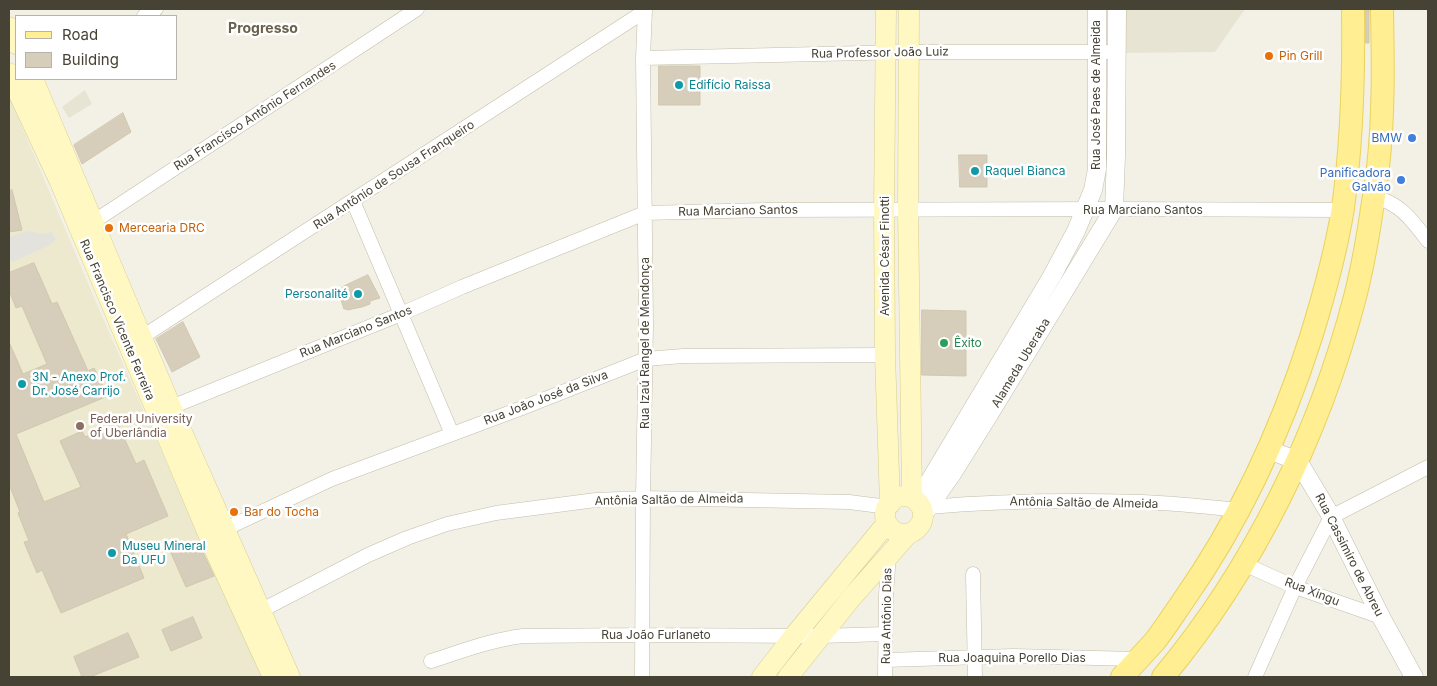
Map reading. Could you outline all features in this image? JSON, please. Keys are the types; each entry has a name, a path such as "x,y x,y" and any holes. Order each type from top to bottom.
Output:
{"main road":[{"name":"Avenida César Finotti","path":"886,9 884,210 888,511"},
{"name":"Avenida César Finotti","path":"909,9 908,210 920,505"},
{"path":"1122,677 1155,640 1200,578 1240,510 1269,450 1298,376 1322,302 1342,210 1351,128 1353,9"},
{"path":"1163,677 1209,616 1244,564 1279,500 1316,417 1344,334 1369,231 1381,134 1382,9"},
{"path":"9,26 15,41"},
{"name":"Rua Francisco Vicente Ferreira","path":"9,73 164,410 226,529 290,677"},
{"name":"Rua Francisco Vicente Ferreira","path":"38,81 93,222 142,337 164,410 217,555 273,677"},
{"path":"762,677 900,497 906,496 920,505"},
{"name":"Alameda Uberaba","path":"788,677 889,554 908,534 919,527 923,519 920,505"},
{"path":"888,511 894,531 908,534"}],"street":[{"name":"Rua Francisco Antônio Fernandes","path":"93,222 417,9"},
{"name":"Rua José Paes de Almeida","path":"1085,210 1094,190 1097,169 1097,9"},
{"name":"Rua José Paes de Almeida","path":"1114,209 1118,9"},
{"name":"Rua Izaú Rangel de Mendonça","path":"642,677 646,359 643,58 645,10"},
{"name":"Rua Antônio de Sousa Franqueiro","path":"142,337 645,10"},
{"name":"Rua Professor João Luiz","path":"643,58 886,52 1117,53"},
{"path":"1373,196 1386,200 1402,210 1428,241"},
{"path":"353,201 452,434"},
{"name":"Alameda Uberaba","path":"920,505 952,474 1114,209"},
{"name":"Rua Marciano Santos","path":"164,410 645,213 766,210 1342,210"},
{"name":"Alameda Uberaba","path":"920,505 1052,276 1085,210"},
{"name":"Rua João José da Silva","path":"226,529 332,479 522,408 646,359 684,356 885,355"},
{"path":"1269,450 1298,460"},
{"name":"Rua Cassimiro de Abreu","path":"1298,460 1331,517 1380,617 1414,677"},
{"path":"1255,677 1295,588 1331,517 1428,467"},
{"name":"Antônia Saltão de Almeida","path":"262,610 368,555 407,538 447,524 496,513 596,500 643,498 848,502 888,511"},
{"name":"Antônia Saltão de Almeida","path":"920,505 1076,501 1143,502 1240,510"},
{"name":"Rua Antônio Dias","path":"885,677 886,595 889,554"},
{"name":"Rua Xingu","path":"1244,564 1295,588 1380,617"},
{"path":"973,574 976,677"},
{"name":"Rua João Furlaneto","path":"432,661 480,644 504,638 541,635 820,636 885,634"},
{"name":"Rua Joaquina Porello Dias","path":"886,660 1013,656 1138,659"}],"shaded area":[{"path":"1118,9 1245,9 1215,52 1117,53"},
{"path":"85,90 92,104 69,118 62,107"},
{"name":"Federal University of Uberlândia","path":"9,96 99,309 262,677 9,677"},
{"path":"28,231 42,234 52,232 56,240 48,246 12,262 9,258 9,237"}],"building":[{"path":"1366,9 1369,9 1369,43 1366,43"},
{"name":"Edifício Raissa","path":"659,66 700,66 700,105 659,105"},
{"path":"123,113 131,132 82,164 74,145"},
{"name":"Raquel Bianca","path":"959,155 987,155 987,187 960,187"},
{"path":"12,190 22,230 9,232 9,191"},
{"path":"34,263 52,304 57,302 88,371 94,368 108,396 16,434 44,502 81,487 60,441 82,431 85,437 107,428 104,420 114,416 136,464 144,460 168,516 126,534 144,578 61,613 42,570 37,573 24,542 29,541 9,484 9,342 23,374 47,364 22,306 16,308 9,290 9,273"},
{"name":"Personalité","path":"368,275 380,298 370,301 370,304 362,307 344,309 338,291 344,286"},
{"name":"Êxito","path":"922,310 966,311 966,376 922,375"},
{"path":"183,322 200,357 172,372 156,339"},
{"path":"199,544 214,576 186,587 171,553"},
{"path":"193,617 202,638 171,651 162,630"},
{"path":"128,633 139,657 90,677 82,677 74,657"}],"place":[{"name":"Pin Grill","path":"1269,56"},
{"name":"Edifício Raissa","path":"679,85"},
{"name":"BMW","path":"1412,138"},
{"name":"Raquel Bianca","path":"975,171"},
{"name":"Panificadora Galvão","path":"1401,180"},
{"name":"Mercearia DRC","path":"109,228"},
{"name":"Personalité","path":"358,294"},
{"name":"Êxito","path":"944,343"},
{"name":"3N - Anexo Prof. Dr. José Carrijo","path":"22,384"},
{"name":"Federal University of Uberlândia","path":"80,426"},
{"name":"Bar do Tocha","path":"234,512"},
{"name":"Museu Mineral Da UFU","path":"112,553"}],"district":[{"name":"Progresso","path":"263,29"}]}
